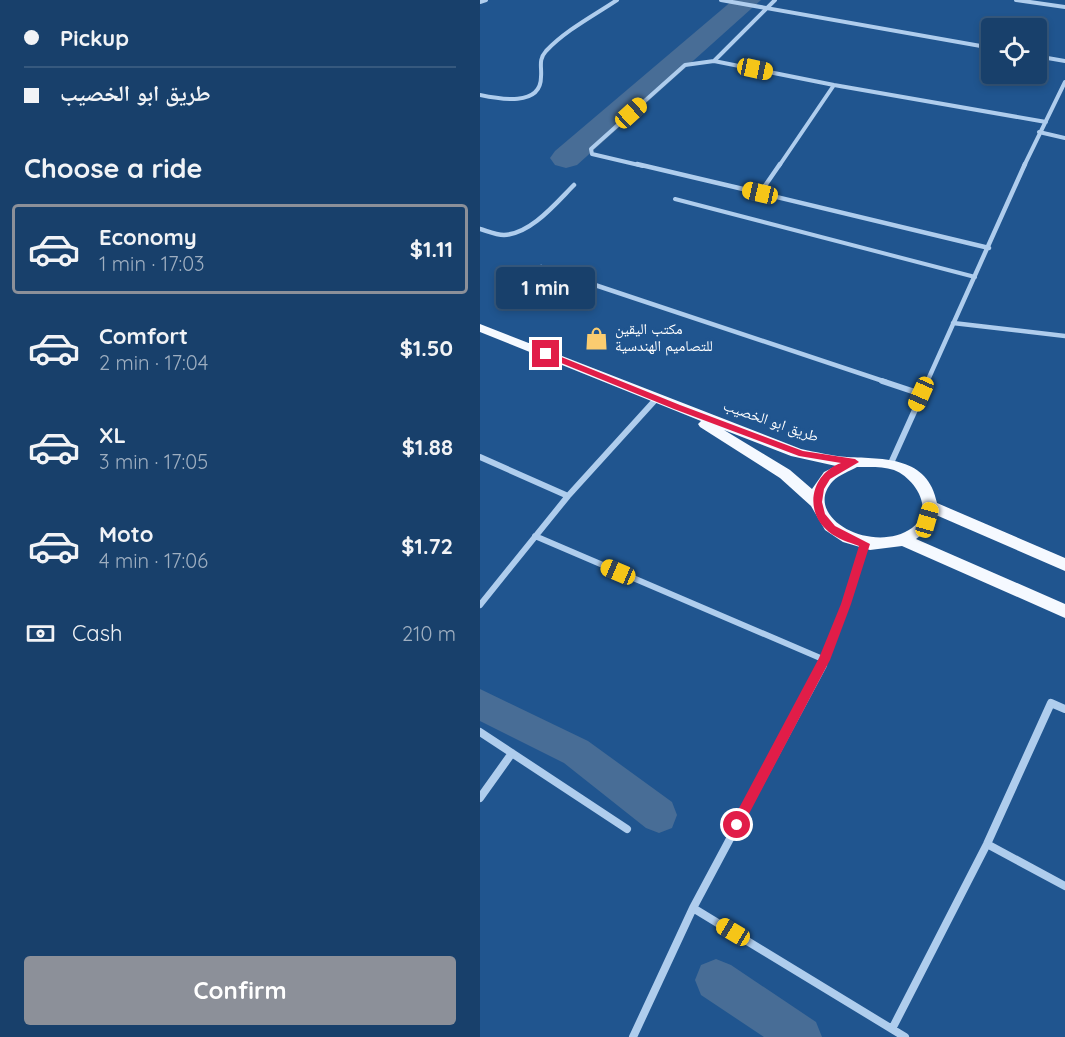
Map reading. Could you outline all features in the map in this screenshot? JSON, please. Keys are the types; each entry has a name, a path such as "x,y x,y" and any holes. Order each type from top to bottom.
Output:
{"main road":[{"name":"طريق ابو الخصيب","path":"480,327 677,407 802,454 855,462"},
{"name":"طريق ابو الخصيب","path":"677,407 785,474 817,502"},
{"path":"873,461 891,464 907,470 920,480 928,493 931,507 927,520 922,526 903,540 884,544 865,544 846,538 831,528 821,516 817,502 819,489 826,477 839,468 855,462 873,461"},
{"path":"931,507 1065,566"},
{"path":"903,540 1065,611"}],"street":[{"path":"480,2 486,0"},
{"path":"480,95 499,99 521,99 537,90 541,80 538,64 543,54 560,38 617,0"},
{"path":"721,0 981,46"},
{"path":"714,61 776,0"},
{"path":"1017,0 1065,7"},
{"path":"1047,58 1065,61"},
{"path":"989,248 592,154 591,149 685,65 714,61 834,85 1046,122"},
{"path":"891,464 1039,132 1065,82"},
{"path":"760,193 834,85"},
{"path":"1039,132 1065,138"},
{"path":"480,229 503,235 512,234 533,221 574,185"},
{"path":"542,267 921,394"},
{"path":"953,323 1065,336"},
{"path":"480,605 568,496 657,398"},
{"path":"480,457 568,496"},
{"path":"535,536 825,660"},
{"path":"633,1037 693,908 825,660 865,544"},
{"path":"892,1029 987,844 1051,703 1065,709"},
{"path":"480,732 627,829"},
{"path":"480,798 512,753"},
{"path":"987,844 1065,886"},
{"path":"693,908 905,1037"}],"lane":[{"path":"675,199 975,277"}],"waterway":[{"path":"566,158 748,0"},
{"path":"480,704 576,752 659,815"},
{"path":"716,980 801,1037"}],"place":[{"name":"مكتب اليقين للتصاميم الهندسية","path":"597,338"}],"route":[{"path":"546,354 802,454 855,462 839,468 826,477 819,489 817,502 821,516 831,528 846,538 865,544 846,604 825,660 737,825"}]}
